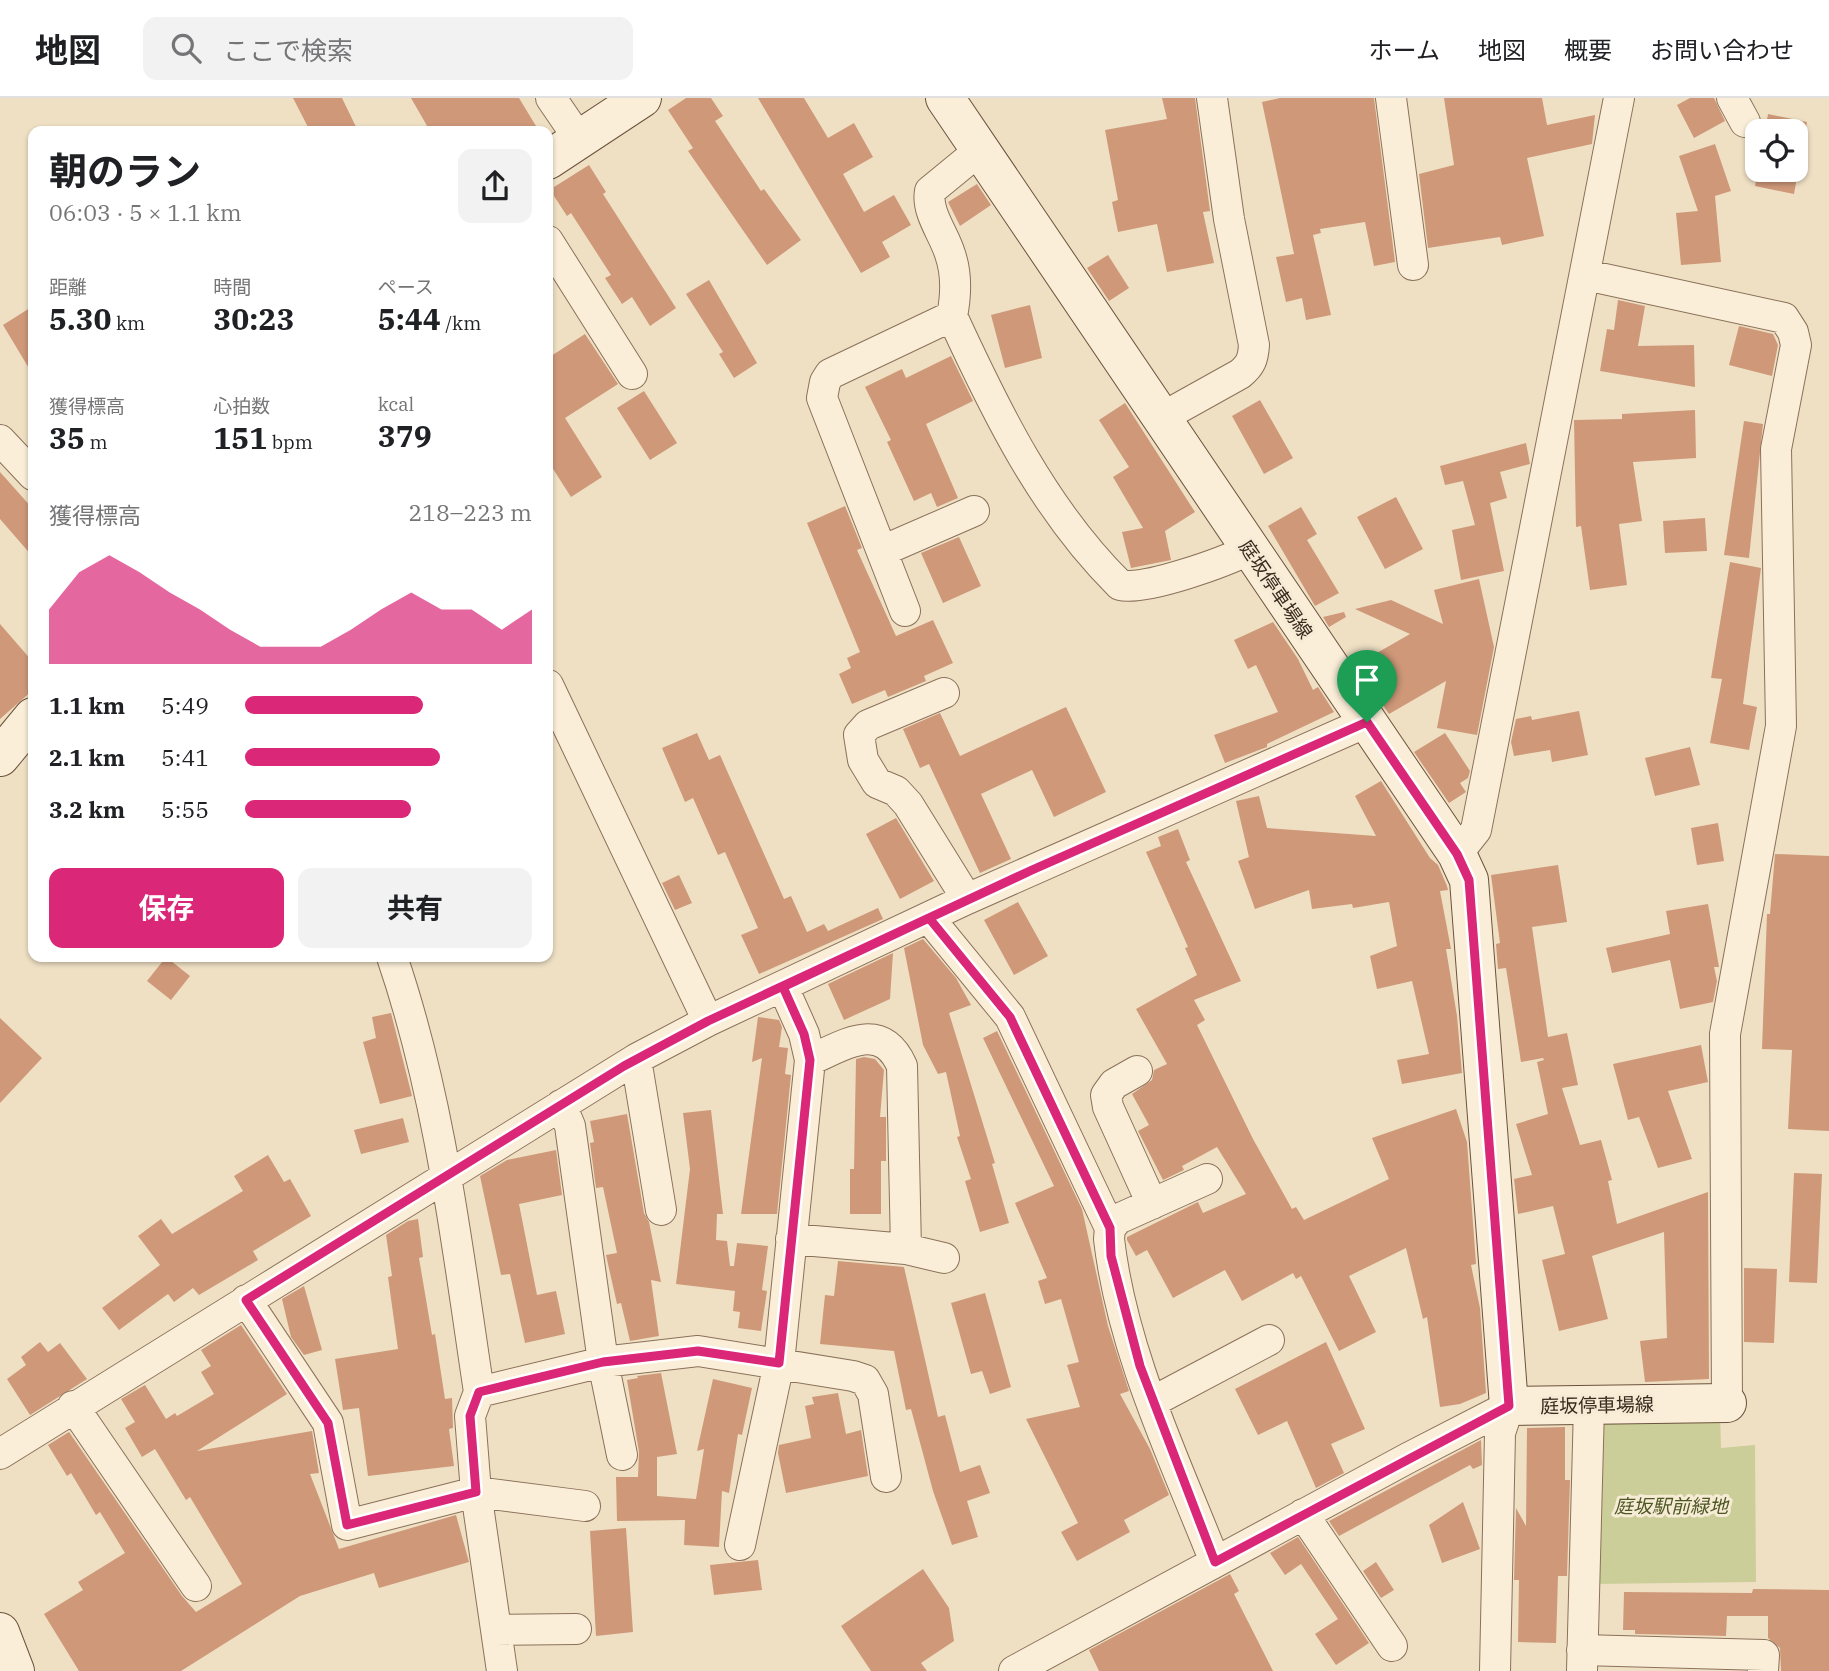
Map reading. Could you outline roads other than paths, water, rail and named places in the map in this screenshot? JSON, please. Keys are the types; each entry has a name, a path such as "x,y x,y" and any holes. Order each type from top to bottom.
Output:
{"main road":[{"path":"553,157 642,98"},
{"name":"庭坂停車場線","path":"945,98 1457,854 1469,880 1509,1406 1727,1403"},
{"path":"0,757 28,723"},
{"path":"0,1632 15,1671"}],"street":[{"path":"551,98 579,139"},
{"path":"1161,418 1240,374 1251,365 1253,358 1254,345 1229,219 1212,98"},
{"path":"1391,98 1413,265"},
{"path":"1457,854 1476,830 1619,98"},
{"path":"980,149 930,191 928,202 951,255 956,292 952,316 1019,453 1088,551 1120,585 1142,587 1250,549"},
{"path":"553,249 632,374"},
{"path":"1586,275 1784,318 1793,332 1796,345 1776,449 1781,726 1725,1034 1727,1403"},
{"path":"905,611 822,398 825,382 830,374 952,316"},
{"path":"0,440 28,470"},
{"path":"882,551 974,512"},
{"path":"944,693 868,725 859,736 863,760 877,783 896,790 908,804 967,899"},
{"path":"553,696 708,1021"},
{"path":"0,1454 73,1406 636,1059 708,1021 967,899 1367,722"},
{"path":"929,918 1010,1017 1110,1228 1111,1256 1126,1318 1152,1402 1215,1562"},
{"path":"394,962 409,1006 446,1176 479,1392 470,1416 476,1492 502,1671"},
{"path":"740,1545 779,1363 810,1060 804,1034 783,987"},
{"path":"810,1060 858,1039 889,1044 896,1051 902,1066 906,1249"},
{"path":"636,1059 660,1210"},
{"path":"1137,1071 1114,1084 1106,1095 1108,1107 1152,1204"},
{"path":"561,1105 570,1126 603,1362 622,1455"},
{"path":"1110,1228 1118,1219 1207,1179"},
{"path":"791,1239 906,1249 944,1258"},
{"path":"246,1300 328,1423 347,1525 476,1492 585,1506"},
{"path":"1152,1402 1269,1340"},
{"path":"479,1392 603,1362 698,1351 865,1380 873,1394 886,1477"},
{"path":"73,1406 196,1586"},
{"path":"1014,1671 1057,1661 1215,1562 1509,1406"},
{"path":"1495,1671 1500,1433 1509,1406"},
{"path":"1589,1406 1582,1660 1764,1656 1763,1671"},
{"path":"1303,1514 1392,1646"},
{"path":"496,1630 576,1629"}],"park label":[{"name":"庭坂駅前緑地","path":"1671,1506"}]}
